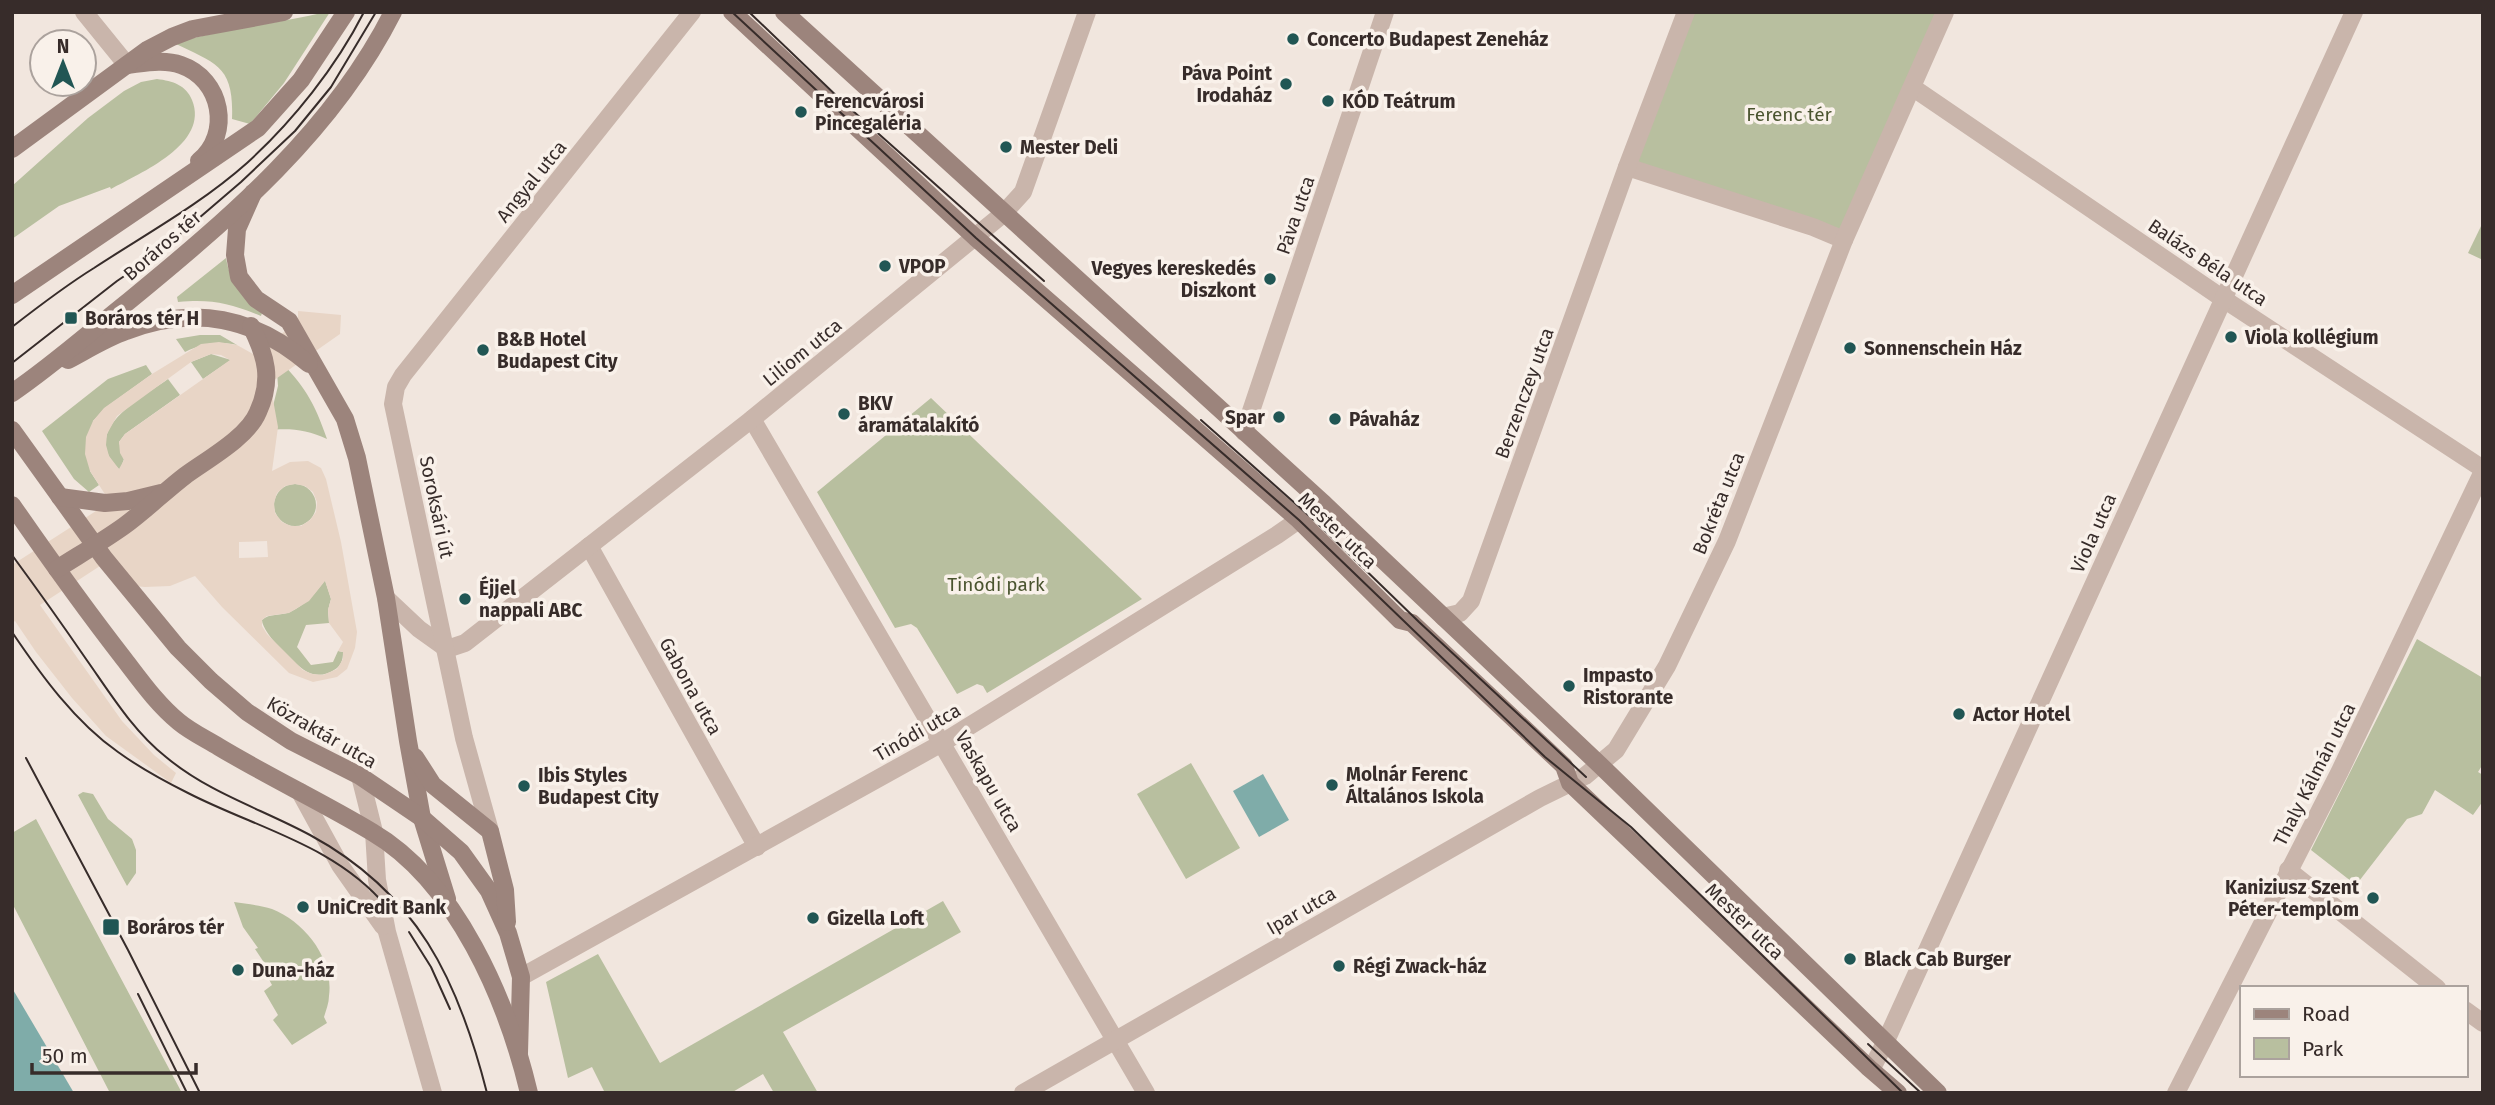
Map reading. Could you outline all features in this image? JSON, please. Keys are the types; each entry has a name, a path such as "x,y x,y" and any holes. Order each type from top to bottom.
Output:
{"main road":[{"path":"12,149 147,50 172,37 218,18 284,12"},
{"name":"Boráros tér","path":"131,216 258,128 301,80 346,12"},
{"name":"Boráros tér","path":"40,374 168,269 253,193 305,141 348,89 393,12"},
{"name":"Mester utca","path":"732,12 976,238 1299,520 1400,620 1412,623 1869,1068 1898,1093"},
{"name":"Mester utca","path":"784,12 1323,503 1600,765 1938,1093"},
{"path":"12,295 131,216 206,155 215,144 220,124 219,108 208,85 198,73 184,65 168,61 127,65"},
{"path":"253,193 237,229 235,256 239,277 256,299 289,321 345,419 357,458 386,598 422,818 449,906"},
{"path":"12,393 40,374 125,331 181,318 226,319 251,326 289,346 320,374"},
{"path":"57,569 125,525 244,432 258,415 267,375 264,351 251,326"},
{"name":"Közraktár utca","path":"12,430 94,545 178,648 247,712 291,741 360,776 422,818 461,852 489,891 508,933"},
{"path":"60,497 105,503 128,501 164,492"},
{"path":"12,505 159,705 182,725 374,832 411,861 449,906 490,976 519,1053 529,1093"},
{"path":"409,746 433,785 490,831 505,890 508,933 520,977 519,1053"}],"street":[{"path":"84,12 127,65"},
{"name":"Angyal utca","path":"403,375 692,12"},
{"name":"Liliom utca","path":"447,649 465,643 589,547 1003,214 1023,192 1087,12"},
{"name":"Páva utca","path":"1244,432 1385,12"},
{"path":"1686,12 1627,167 1813,227 1844,240 1945,12"},
{"name":"Viola utca","path":"1869,1068 1885,1043 2354,12"},
{"name":"Balázs Béla utca","path":"1912,87 2222,298 2483,470"},
{"name":"Berzenczey utca","path":"1443,617 1460,613 1471,601 1627,167"},
{"name":"Bokréta utca","path":"1600,765 1616,750 1667,666 1727,541 1844,240"},
{"name":"Soroksári út","path":"403,375 396,387 393,404 464,738 490,831"},
{"name":"Vaskapu utca","path":"752,418 1146,1093"},
{"name":"Thaly Kálmán utca","path":"2176,1093 2340,771 2483,470"},
{"name":"Tinódi utca","path":"520,977 942,743 1323,503"},
{"name":"Gabona utca","path":"589,547 757,847"},
{"path":"386,598 419,629 447,649"},
{"name":"Ipar utca","path":"1023,1093 1540,798 1567,775 1600,765"},
{"path":"360,776 374,832 377,880 387,932 433,1093"},
{"path":"300,792 340,865 387,932"},
{"path":"2288,870 2434,986"},
{"path":"2467,1011 2483,1023"}],"green space":[{"path":"330,12 284,83 250,124 232,119 230,88 220,69 212,62 174,43 212,34"},
{"name":"Ferenc tér","path":"1686,12 1945,12 1844,240 1627,167"},
{"path":"157,79 178,85 192,100 195,116 191,130 182,143 138,175 111,189 110,187 59,206 12,239 12,186 88,118 124,91 141,82"},
{"path":"2483,222 2483,260 2468,253"},
{"path":"226,258 234,283 262,313 261,316 220,303 178,302 177,297"},
{"path":"220,335 237,345 211,344 185,352 176,339"},
{"path":"211,354 231,360 203,379 191,362"},
{"path":"276,357 307,394 327,439 298,430 267,430 278,386"},
{"path":"146,365 152,374 105,408 93,421 90,471 99,485 89,492 74,479 42,431 108,379"},
{"path":"168,379 180,395 125,434 119,442 124,459 120,470 109,455 106,442 109,429 129,406"},
{"name":"Tinódi park","path":"931,398 1142,599 987,693 983,686 977,684 957,694 917,628 911,624 895,628 817,492"},
{"path":"295,484 310,490 316,505 310,520 295,526 280,520 274,505 280,490"},
{"path":"325,580 331,599 329,623 306,625 297,647 311,665 333,662 338,651 343,652 343,655 336,668 327,674 316,675 300,667 283,651 268,634 262,620 295,609 309,599"},
{"path":"2417,639 2483,678 2483,764 2478,772 2483,775 2483,801 2473,815 2435,790 2422,814 2407,819 2356,885 2311,850"},
{"path":"1191,763 1240,848 1186,879 1137,794"},
{"path":"83,792 93,794 108,819 132,839 136,850 136,873 127,886 78,795"},
{"path":"36,819 182,1093 110,1093 12,903 12,833"},
{"path":"943,901 961,932 783,1032 818,1093 774,1093 763,1074 731,1093 605,1093 592,1067 568,1078 546,982 598,954 660,1063"},
{"path":"234,902 272,909 284,915 306,932 322,956 329,982 324,1017 327,1023 292,1045 273,1020 278,1015 264,991 272,985 260,963 263,961 255,949 258,948 243,927"}],"shaded area":[{"path":"298,311 341,315 340,334 270,383 278,427 272,471 290,462 308,461 321,468 326,479 341,542 357,632 355,648 347,669 337,677 313,682 289,673 222,607 195,576 170,586 134,586 100,566 40,605 122,721 154,755 176,773 171,783 106,736 72,698 15,621 12,623 12,565 110,502 90,471 85,454 86,437 93,421 104,408 201,344 219,342 237,345 253,354 298,322","holes":["211,354 230,360 125,434 119,442 124,460 119,469 109,456 106,445 107,434 117,416 191,362","285,486 305,486 313,492 317,502 316,512 301,526 282,522 275,513 277,493","267,541 268,557 239,558 239,542","325,581 331,599 329,623 343,642 338,651 343,652 343,659 337,669 323,675 303,670 262,626 262,620 267,616 289,613 309,601"]}],"water":[{"path":"1263,774 1289,820 1259,837 1233,791"},
{"path":"12,988 74,1093 12,1093"}],"tram line":[{"path":"12,327 73,282 192,205 247,163 281,129 327,73 364,12"},
{"path":"12,363 117,281 157,254 241,182 295,131 331,87 376,12"},
{"path":"732,12 976,238 1299,520 1545,757 1631,827 1903,1093"},
{"path":"749,12 844,103 1044,281"},
{"path":"1201,420 1315,521 1586,777"},
{"path":"12,555 123,711 154,747 200,781 310,835 347,858 379,884 405,912 428,943 446,977 462,1013 487,1093"},
{"path":"12,632 73,712 118,752 188,793 319,853 366,885 386,906"},
{"path":"26,758 200,1093"},
{"path":"409,932 431,967 450,1009"},
{"path":"138,994 187,1093"},
{"path":"1868,1044 1921,1093"}],"place":[{"name":"Concerto Budapest Zeneház","path":"1293,39"},
{"name":"Páva Point Irodaház","path":"1286,84"},
{"name":"KÓD Teátrum","path":"1328,101"},
{"name":"Ferencvárosi Pincegaléria","path":"801,112"},
{"name":"Mester Deli","path":"1006,147"},
{"name":"VPOP","path":"885,266"},
{"name":"Vegyes kereskedés Diszkont","path":"1270,279"},
{"name":"Boráros tér H","path":"71,318"},
{"name":"Viola kollégium","path":"2231,337"},
{"name":"Sonnenschein Ház","path":"1850,348"},
{"name":"B&B Hotel Budapest City","path":"483,350"},
{"name":"BKV áramátalakító","path":"844,414"},
{"name":"Spar","path":"1279,417"},
{"name":"Pávaház","path":"1335,419"},
{"name":"Éjjel nappali ABC","path":"465,599"},
{"name":"Impasto Ristorante","path":"1569,686"},
{"name":"Actor Hotel","path":"1959,714"},
{"name":"Molnár Ferenc Általános Iskola","path":"1332,785"},
{"name":"Ibis Styles Budapest City","path":"524,786"},
{"name":"Kaniziusz Szent Péter-templom","path":"2373,898"},
{"name":"UniCredit Bank","path":"303,907"},
{"name":"Gizella Loft","path":"813,918"},
{"name":"Boráros tér","path":"111,927"},
{"name":"Black Cab Burger","path":"1850,959"},
{"name":"Régi Zwack-ház","path":"1339,966"},
{"name":"Duna-ház","path":"238,970"}]}
